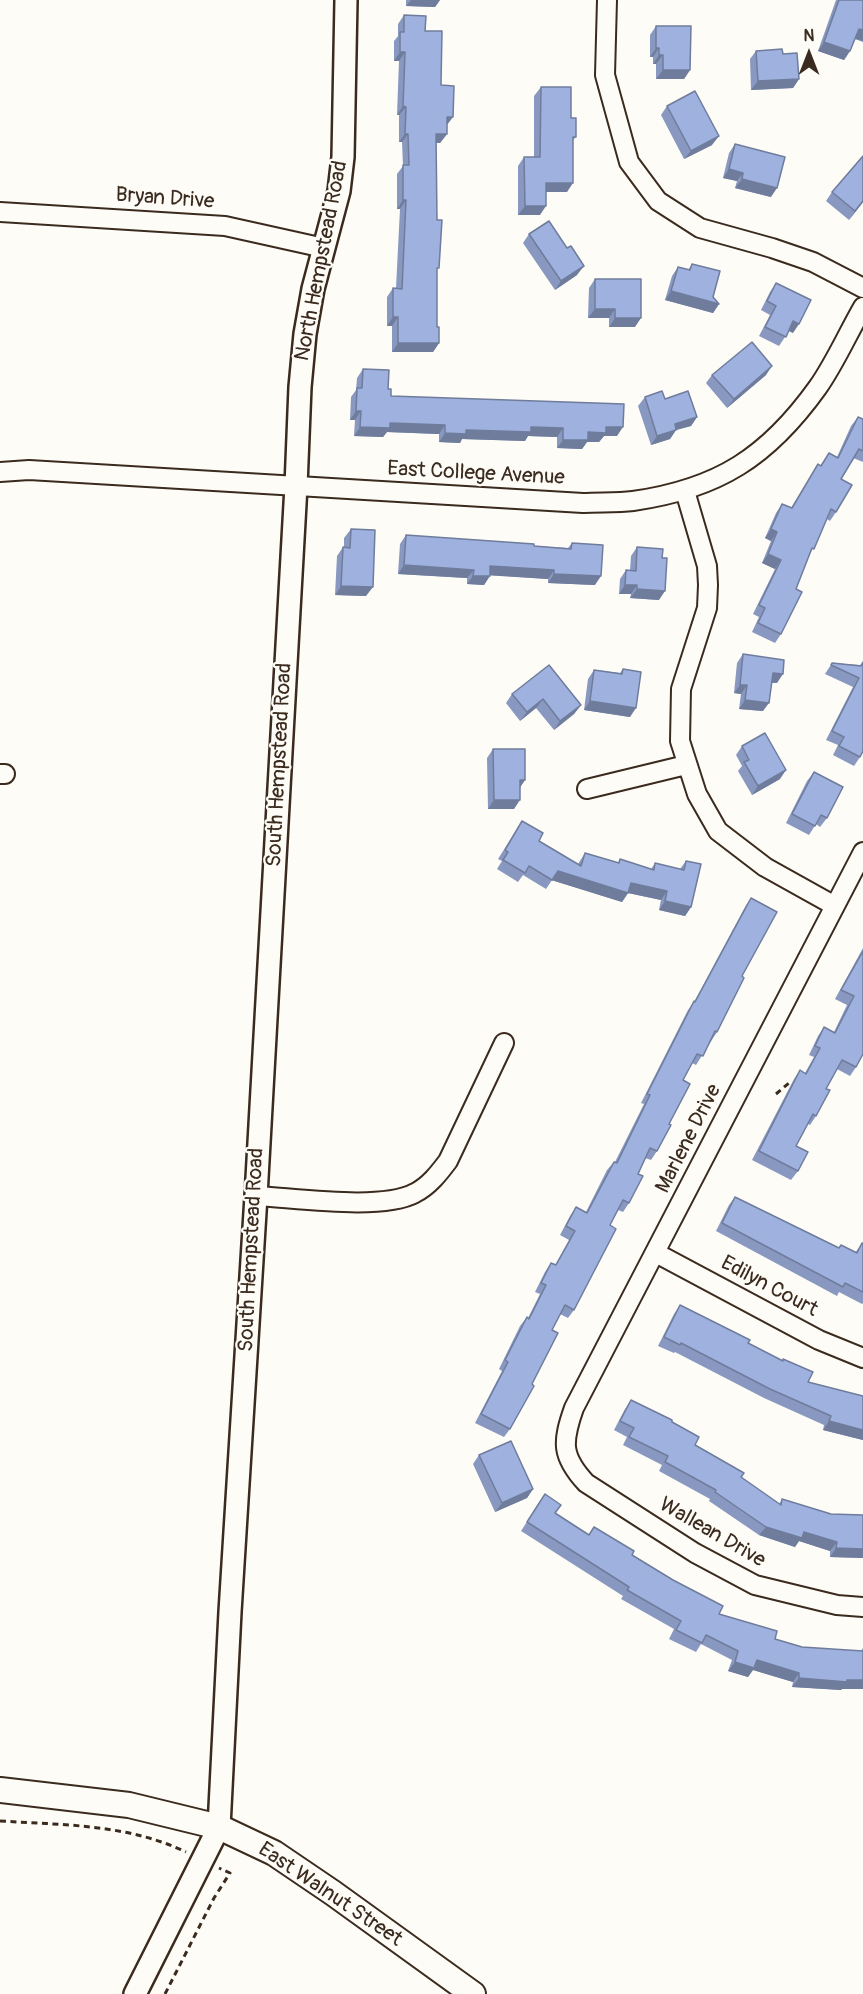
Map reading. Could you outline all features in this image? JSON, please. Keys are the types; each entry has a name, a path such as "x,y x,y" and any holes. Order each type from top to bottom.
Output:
{"main road":[{"name":"East Walnut Street","path":"0,1790 129,1805 219,1827 274,1853 473,1994"}],"street":[{"name":"North Hempstead Road","path":"296,486 303,350 313,289 339,191 343,157 346,0"},
{"path":"607,0 605,75 629,162 658,201 700,228 813,262 863,288"},
{"name":"Bryan Drive","path":"0,212 225,226 324,248"},
{"name":"East College Avenue","path":"0,472 29,470 583,503 632,501 685,490 723,476 765,447 796,415 819,386 863,307"},
{"name":"South Hempstead Road","path":"135,1994 219,1827 296,486"},
{"path":"685,490 707,566 708,585 707,608 681,689 680,741 686,765 697,794 718,831 765,867 835,906"},
{"path":"587,789 686,765"},
{"name":"Marlene Drive","path":"566,1450 566,1429 574,1408 863,852"},
{"path":"256,1196 373,1203 397,1200 417,1193 435,1178 448,1161 504,1042"},
{"name":"Edilyn Court","path":"656,1253 819,1340 863,1358"},
{"name":"Wallean Drive","path":"566,1450 572,1469 586,1483 695,1553 755,1586 837,1605 863,1606"}],"path":[{"path":"776,1094 789,1083 791,1084"},
{"path":"0,1821 121,1831 175,1847"},
{"path":"165,1994 214,1898 230,1873"}],"building":[{"path":"839,0 863,0 863,30 859,29 850,51 824,42"},
{"path":"404,15 426,16 425,31 442,31 441,85 454,86 453,117 447,117 447,134 436,134 437,220 442,220 439,268 437,268 439,343 398,343 398,317 393,317 393,288 402,289 406,200 403,200 403,165 409,165 408,134 405,134 406,107 403,106 405,52 400,52 400,32 404,32"},
{"path":"656,26 691,26 690,70 663,70 663,55 659,55 659,48 656,48"},
{"path":"782,49 783,54 797,53 799,79 758,81 756,51"},
{"path":"541,87 571,87 571,118 576,118 576,137 573,137 573,183 546,183 546,206 525,206 524,157 540,157"},
{"path":"695,91 719,136 691,151 667,106"},
{"path":"735,144 785,157 777,188 742,179 743,173 729,169"},
{"path":"863,156 863,201 855,211 832,192"},
{"path":"549,221 567,248 571,246 584,266 561,281 529,234"},
{"path":"692,264 720,271 713,297 719,304 671,291 678,267 690,270"},
{"path":"595,279 641,279 641,318 615,318 615,309 595,309"},
{"path":"776,283 811,300 799,324 793,321 786,337 765,327 776,306 767,301"},
{"path":"752,342 772,366 734,399 712,375"},
{"path":"363,369 389,370 388,389 391,389 391,396 624,404 623,427 606,427 606,433 588,432 588,440 563,440 563,428 531,427 531,432 466,430 466,434 445,433 445,425 390,423 390,428 360,427 361,411 356,411 357,388 362,388"},
{"path":"662,391 665,399 688,391 697,417 675,424 676,430 657,436 645,397"},
{"path":"858,417 863,419 863,451 859,449 841,479 852,485 836,512 831,509 814,549 812,548 796,589 802,592 781,634 758,623 765,608 759,605 781,560 768,554 777,532 771,529 782,504 792,508 818,464 821,466 829,453 838,458"},
{"path":"351,529 375,530 373,587 341,586 343,547 350,548"},
{"path":"406,535 534,544 534,546 571,549 572,543 603,545 601,576 554,574 554,570 490,566 490,576 473,576 474,570 404,565"},
{"path":"637,547 663,549 662,558 667,558 665,591 637,589 637,585 625,585 626,570 636,571"},
{"path":"743,654 784,660 783,674 773,673 769,703 745,700 747,685 740,685"},
{"path":"863,662 863,751 860,757 839,746 844,737 832,731 859,678 831,665 832,663 861,666"},
{"path":"549,665 581,705 560,721 543,699 527,712 512,694"},
{"path":"623,669 641,672 636,708 590,701 594,670 622,674"},
{"path":"765,733 786,770 758,786 744,762 749,760 742,746"},
{"path":"493,749 525,749 525,780 520,780 520,800 494,800"},
{"path":"814,772 843,787 827,818 821,815 815,826 792,814"},
{"path":"522,821 543,833 539,841 581,866 585,853 619,863 620,859 654,870 655,863 684,870 686,861 701,864 691,907 665,901 667,891 631,883 628,893 558,871 552,880 529,866 525,873 503,860 508,852 505,850"},
{"path":"751,898 777,912 742,976 744,978 717,1032 715,1031 703,1056 697,1054 683,1080 690,1084 669,1124 671,1125 657,1151 650,1148 638,1174 643,1176 629,1203 623,1200 610,1225 616,1229 574,1310 565,1305 552,1330 558,1333 532,1384 534,1386 510,1429 481,1414 508,1362 505,1360 546,1285 541,1283 551,1263 556,1265 575,1231 566,1226 576,1207 587,1213 614,1162 617,1163 650,1095 647,1094 694,1001"},
{"path":"863,951 863,1054 856,1067 842,1060 826,1089 830,1090 816,1116 813,1114 796,1146 808,1152 798,1171 759,1151 800,1070 806,1074 820,1048 815,1046 824,1027 835,1033 854,996 841,990"},
{"path":"735,1197 839,1248 841,1245 857,1253 863,1243 863,1292 845,1283 843,1287 722,1223"},
{"path":"680,1305 750,1340 748,1343 783,1361 783,1359 813,1372 808,1382 863,1396 863,1430 829,1421 831,1416 770,1389 681,1343 680,1345 664,1337"},
{"path":"631,1400 672,1420 699,1437 695,1445 744,1473 741,1477 781,1505 782,1499 831,1514 863,1515 863,1549 836,1548 837,1542 804,1532 802,1538 766,1527 715,1492 716,1490 665,1462 668,1456 629,1437 634,1428 620,1421"},
{"path":"511,1441 533,1489 502,1503 479,1455"},
{"path":"545,1494 561,1505 555,1513 589,1535 594,1527 634,1551 632,1555 723,1606 719,1614 777,1631 775,1639 802,1647 863,1651 863,1680 847,1680 847,1682 799,1678 799,1673 757,1660 754,1668 735,1662 738,1651 706,1635 702,1643 676,1630 681,1621 627,1590 629,1587 527,1522"}]}
